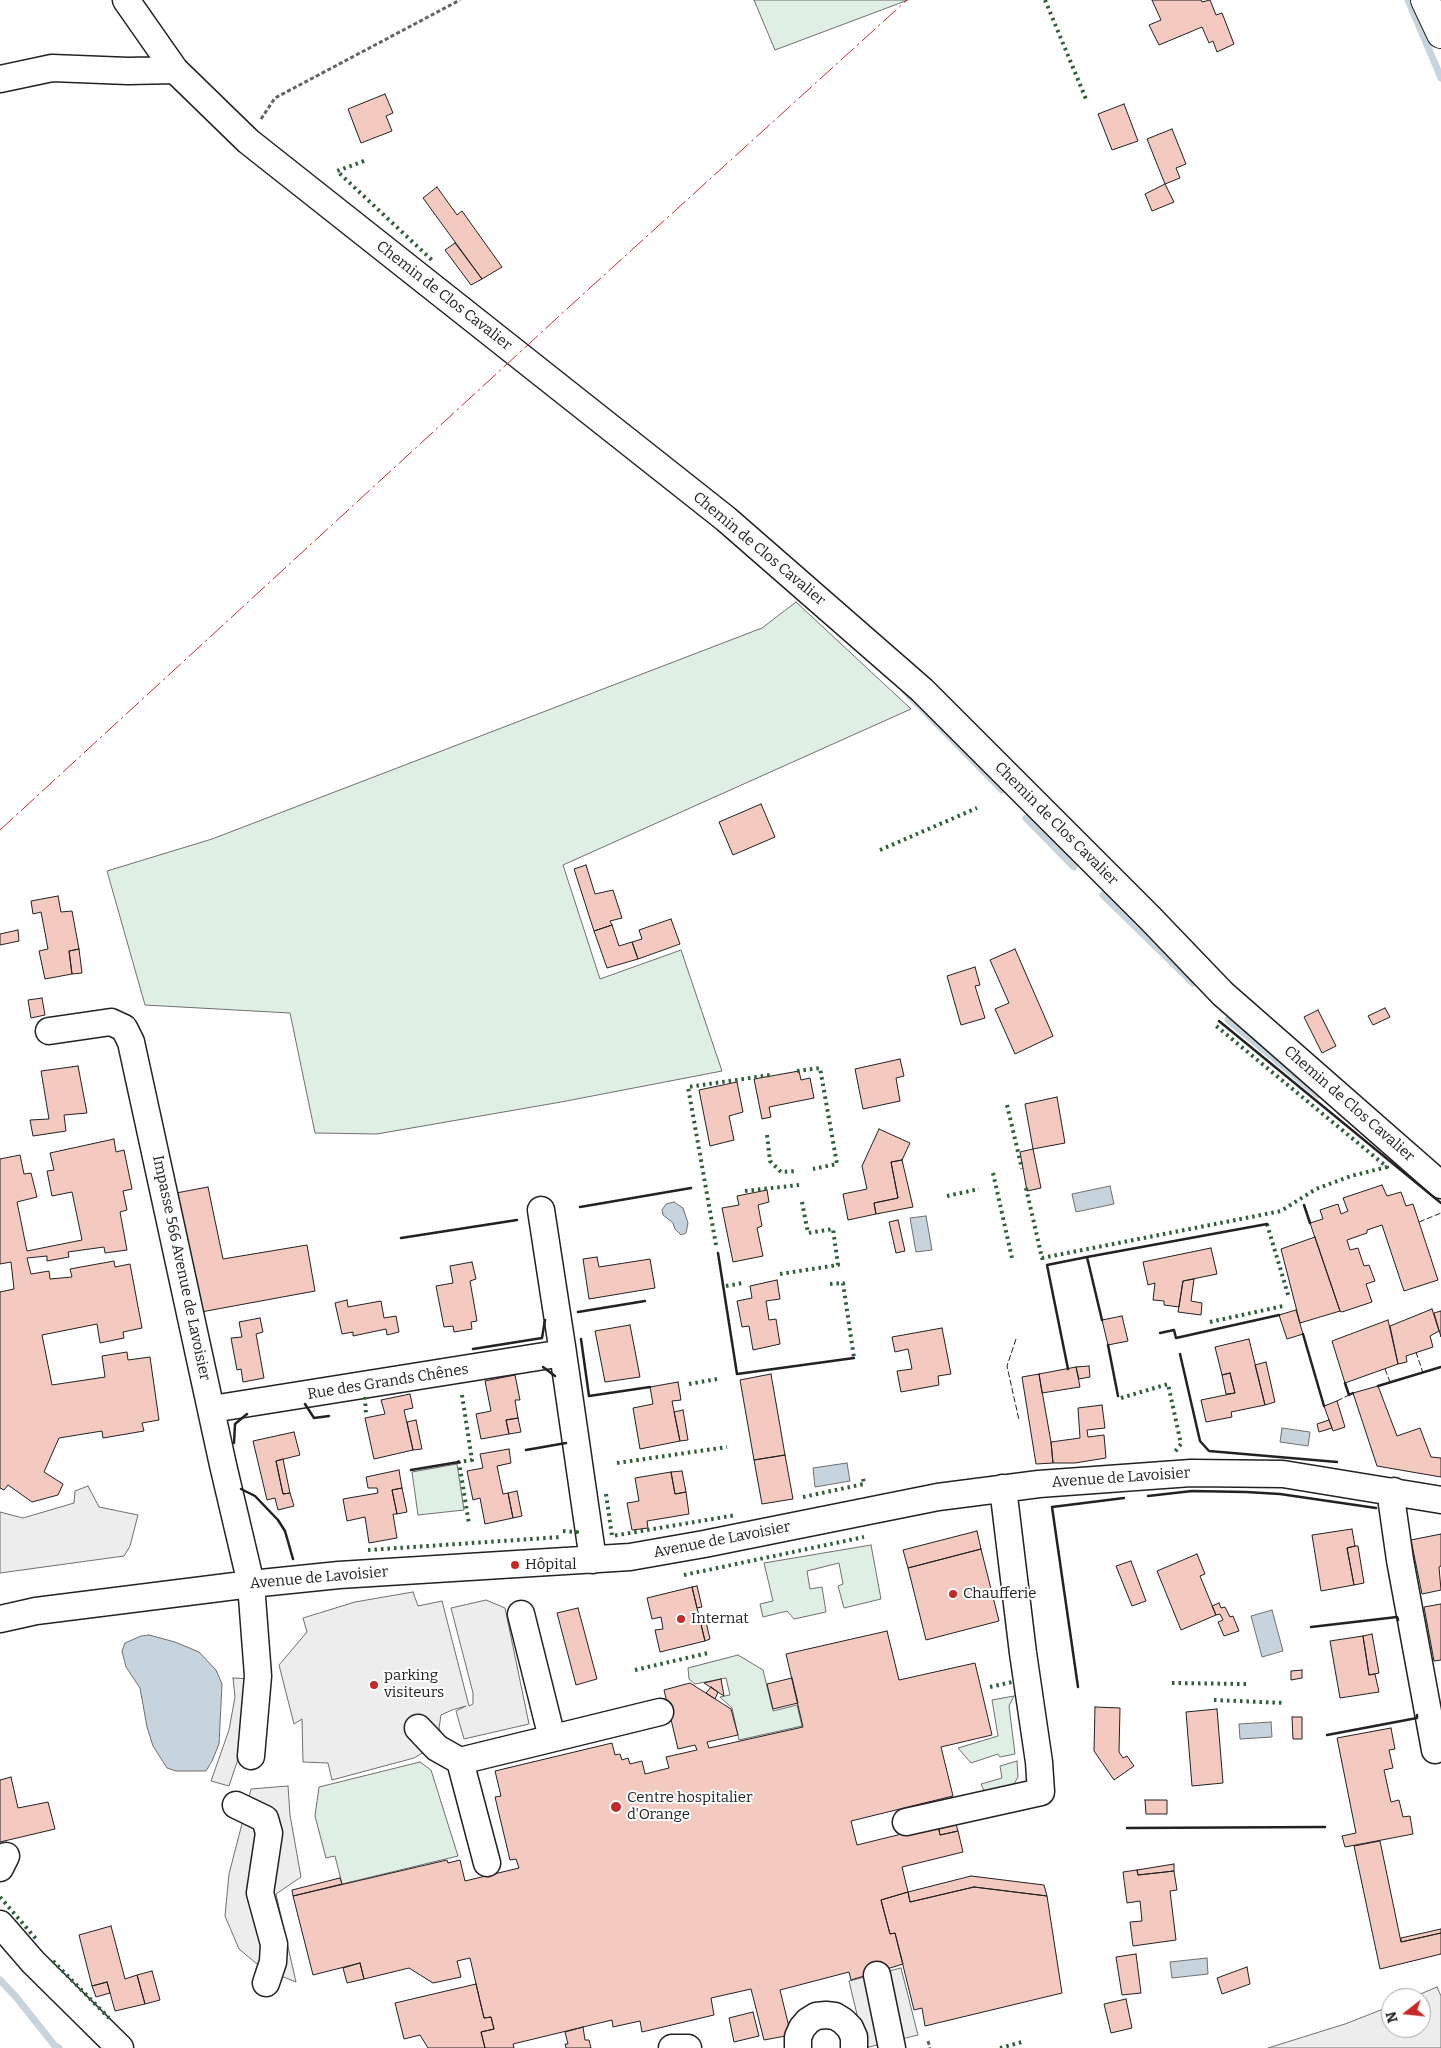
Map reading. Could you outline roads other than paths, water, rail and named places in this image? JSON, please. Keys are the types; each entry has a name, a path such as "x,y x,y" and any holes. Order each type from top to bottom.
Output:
{"main road":[{"path":"1425,0 1441,34"}],"street":[{"name":"Chemin de Clos Cavalier","path":"126,0 175,70 248,141 726,519 908,677 1102,870 1223,994 1441,1185"},
{"path":"0,79 52,68 128,71 175,70"},
{"name":"Impasse 566 Avenue de Lavoisier","path":"49,1031 111,1022 124,1028 131,1042 251,1584 258,1676 251,1756"},
{"path":"541,1210 564,1353 593,1560"},
{"name":"Rue des Grands Chênes","path":"212,1409 564,1353"},
{"name":"Avenue de Lavoisier","path":"0,1619 36,1611 339,1575 630,1557 893,1506 1003,1488 1101,1479 1234,1472 1283,1474 1441,1500"},
{"path":"906,1822 1040,1792 1039,1762 1023,1653 1003,1488"},
{"path":"1394,1492 1392,1504 1400,1560 1435,1750"},
{"path":"521,1614 552,1738"},
{"path":"418,1728 436,1748 460,1761 660,1712"},
{"path":"460,1761 487,1863"},
{"path":"236,1805 265,1819 269,1833 260,1893 274,1944 273,1962 266,1983"},
{"path":"0,1924 60,1989 120,2048"},
{"path":"877,1975 892,2048"},
{"path":"798,2048 798,2037 802,2028 816,2016 826,2015 835,2016 850,2028 854,2036 854,2048"},
{"path":"672,2048 688,2048"}],"waterway":[{"path":"1408,0 1441,78"},
{"path":"905,691 1002,790"},
{"path":"1026,818 1074,867"},
{"path":"1103,895 1193,983"},
{"path":"1228,1020 1318,1095"},
{"path":"0,1980 55,2046 59,2048"}],"place":[{"name":"Hôpital","path":"515,1565"},
{"name":"Chaufferie","path":"953,1594"},
{"name":"Internat","path":"681,1619"},
{"name":"parking visiteurs","path":"374,1685"},
{"name":"Centre hospitalier d'Orange","path":"616,1807"}]}
